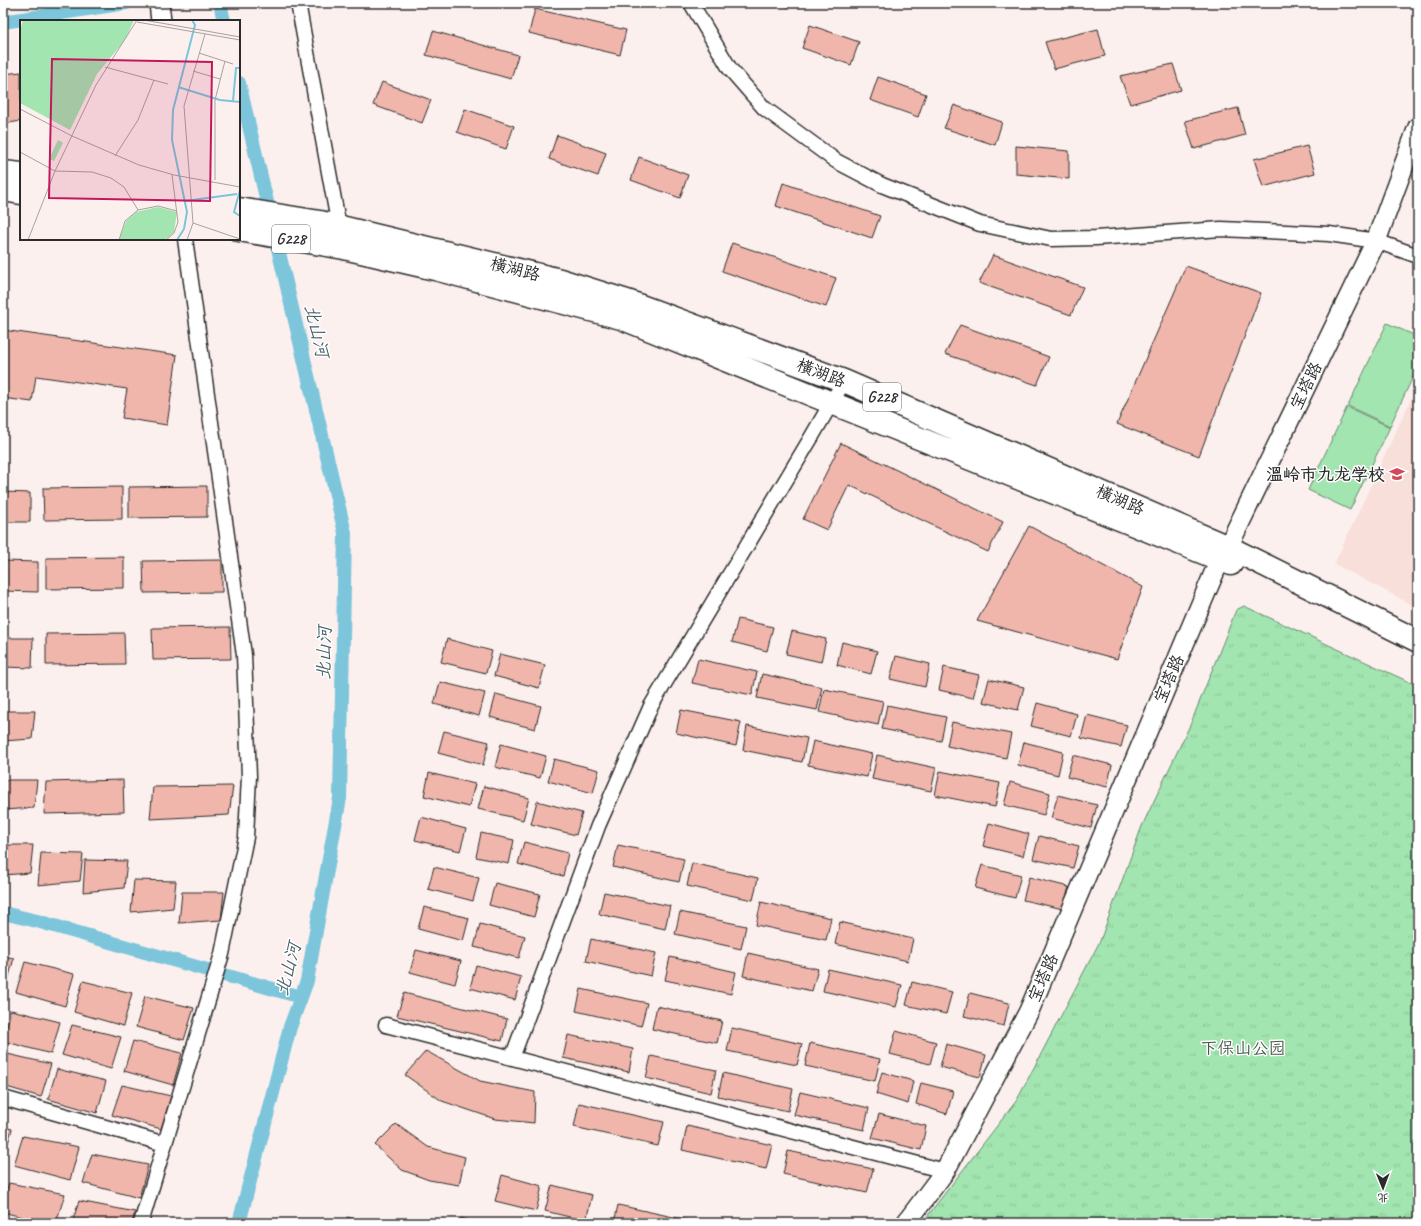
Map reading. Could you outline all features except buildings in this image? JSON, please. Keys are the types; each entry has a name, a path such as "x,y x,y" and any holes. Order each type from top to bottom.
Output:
{"highway":[{"path":"3,172 20,174"},
{"path":"3,190 20,193"},
{"name":"横湖路","path":"240,209 329,225 560,280 630,302 844,380 1418,641"},
{"name":"横湖路","path":"240,230 344,248 435,269 621,318 831,403 1224,553 1418,658"}],"street":[{"path":"159,3 161,20"},
{"path":"298,3 329,225"},
{"path":"691,3 730,69 764,108 836,161 882,185 980,224 1051,239 1096,238 1221,229 1329,234 1376,241 1418,256"},
{"name":"宝塔路","path":"906,1223 945,1171 1029,1011 1224,553 1376,241 1418,127"},
{"path":"142,1223 222,954 246,837 248,776 244,655 185,240"},
{"path":"512,1058 598,826 651,706 844,380"},
{"path":"386,1025 945,1171"},
{"path":"3,1098 165,1144"}],"shaded area":[{"name":"温岭市九龙学校","path":"1418,384 1418,608 1334,564"}],"green space":[{"path":"1387,323 1418,337 1418,366 1390,426 1348,406"},
{"path":"1347,407 1390,427 1350,510 1308,490"},
{"name":"下保山公园","path":"1244,606 1418,686 1418,1223 922,1223 1017,1100 1100,941 1142,826 1191,723 1236,610"}],"waterway":[{"path":"3,22 126,3"},
{"name":"北山河","path":"220,3 224,20"},
{"name":"北山河","path":"239,1223 290,1027 307,981 340,798 345,533 240,87"},
{"path":"3,913 37,921 301,997"}],"place":[{"name":"温岭市九龙学校","path":"1397,474"}]}
